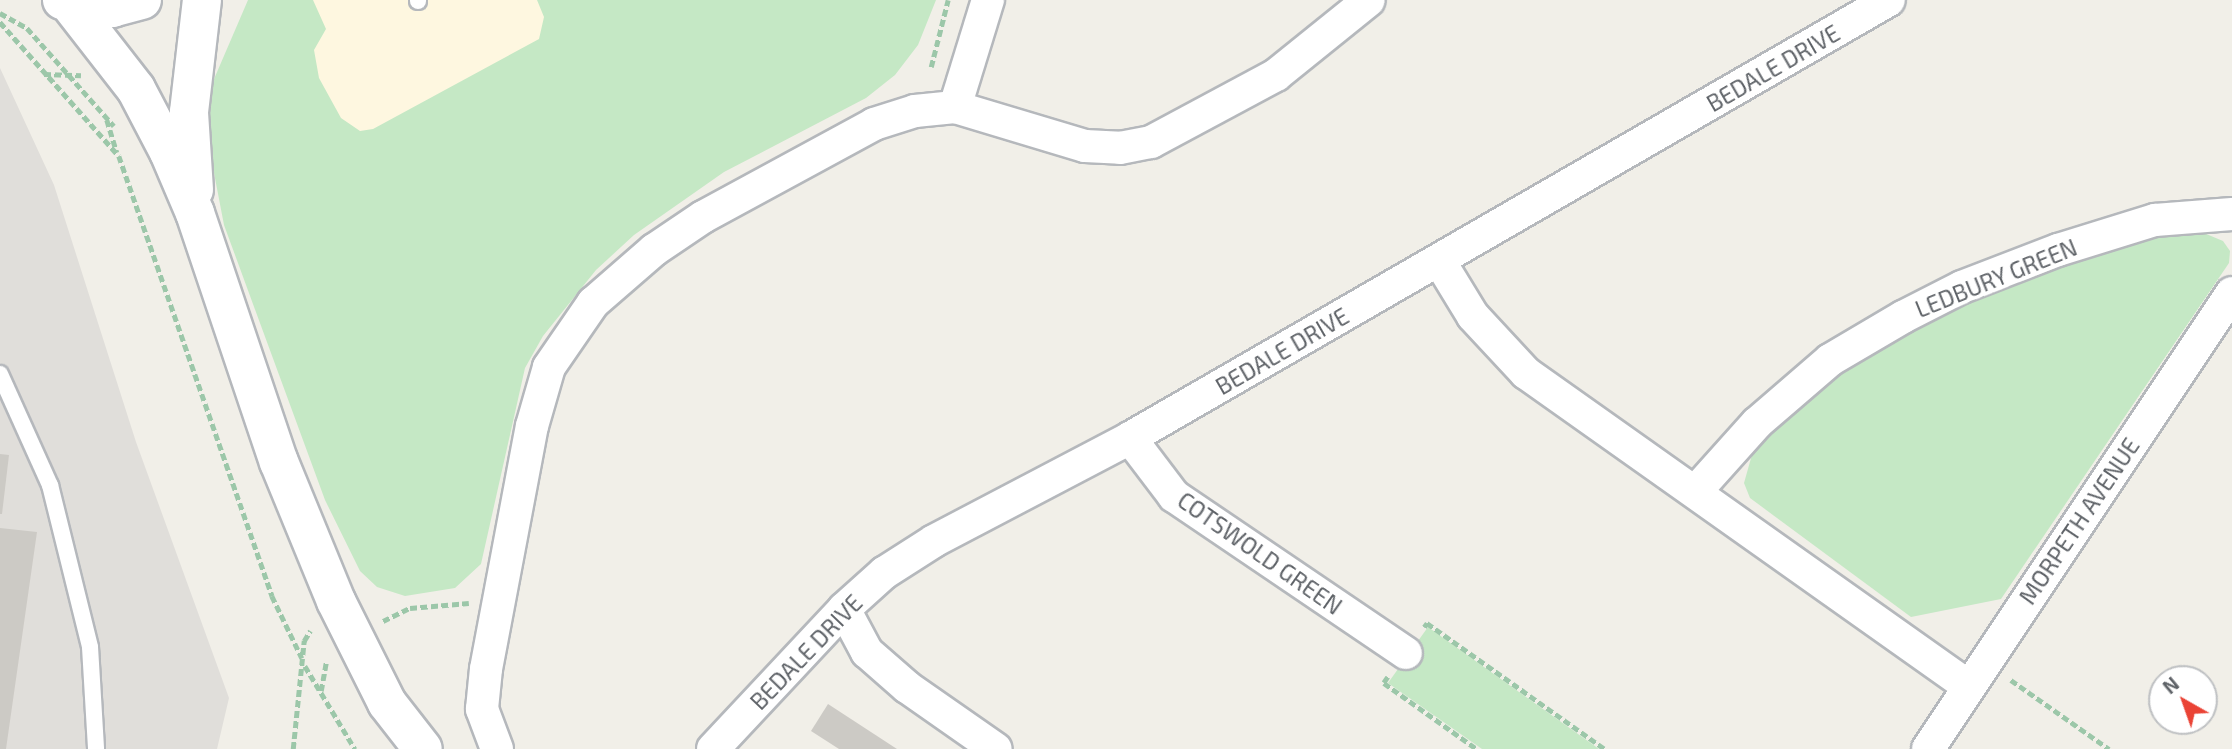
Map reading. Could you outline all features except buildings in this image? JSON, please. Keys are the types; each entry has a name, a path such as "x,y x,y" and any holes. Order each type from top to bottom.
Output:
{"street":[{"path":"65,2 112,8 142,0"},
{"path":"195,213 189,112 202,0"},
{"path":"955,107 988,0"},
{"path":"497,749 482,709 498,606 532,426 549,367 593,303 654,250 703,217 874,124 920,110 955,107 1086,146 1119,148 1151,142 1276,75 1369,0"},
{"name":"BEDALE DRIVE","path":"713,749 844,609 884,573 934,541 1130,438 1440,262 1850,10 1889,0"},
{"path":"65,2 136,89 195,213 279,462 335,601 387,703 423,749"},
{"name":"LEDBURY GREEN","path":"1696,491 1757,422 1830,360 1903,317 1962,287 2082,243 2155,220 2232,214"},
{"path":"1440,262 1473,316 1526,373 1573,410 1976,674"},
{"name":"MORPETH AVENUE","path":"1928,749 2232,293"},
{"name":"COTSWOLD GREEN","path":"1130,438 1174,496 1406,653"},
{"path":"844,609 867,652 907,687 996,749"}],"lane":[{"path":"0,374 50,485 90,647 96,749"}],"path":[{"path":"920,110 948,0"},
{"path":"0,13 27,28 121,134"},
{"path":"0,22 119,156 272,597 305,665 355,749"},
{"path":"379,623 411,608 457,601 498,606"},
{"path":"1477,749 1384,683 1427,623 1605,749"},
{"path":"293,749 305,665 304,641 311,634 306,624"},
{"path":"321,691 326,659"},
{"path":"1976,674 2109,749"}],"shaded area":[{"path":"258,0 681,0 343,182"},
{"path":"0,68 54,185 136,442 229,698 217,749 0,749"}],"green space":[{"path":"248,0 313,0 326,29 314,50 319,78 341,118 360,131 373,129 539,39 544,17 537,0 936,0 918,45 895,75 866,98 724,172 634,235 596,270 543,336 525,368 481,564 455,588 405,596 377,587 360,571 325,500 224,225 209,147 211,86"},
{"path":"2199,231 2223,241 2230,251 2229,263 2001,599 1911,617 1750,498 1744,483 1755,444 1839,368 1985,289 2158,234"},
{"path":"1428,627 1599,749 1482,749 1388,683"}]}
